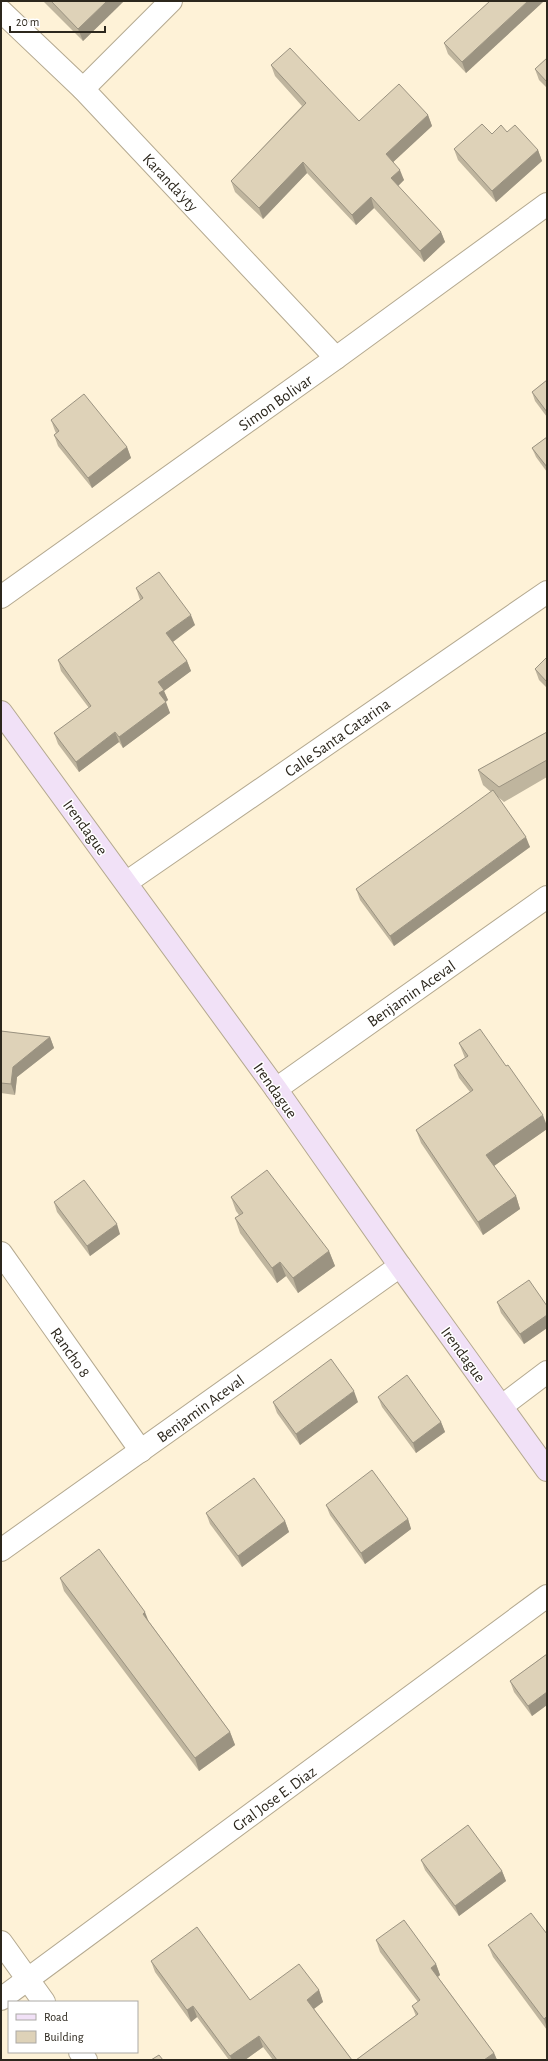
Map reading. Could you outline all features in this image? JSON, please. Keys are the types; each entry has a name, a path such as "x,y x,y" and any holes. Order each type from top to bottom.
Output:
{"street":[{"path":"84,89 171,1"},
{"name":"Karanda'yty","path":"1,11 84,89 336,358"},
{"name":"Simon Bolivar","path":"1,597 336,358 547,204"},
{"name":"Calle Santa Catarina","path":"127,882 547,592"},
{"name":"Irendague","path":"1,712 127,882 547,1470"},
{"name":"Benjamin Aceval","path":"276,1089 547,897"},
{"name":"Rancho 8","path":"1,1254 141,1451"},
{"name":"Benjamin Aceval","path":"1,1550 400,1266"},
{"path":"502,1406 547,1372"},
{"name":"Gral Jose E. Diaz","path":"1,2000 547,1596"},
{"path":"1,1942 43,2001"}],"building":[{"path":"51,1 107,1 78,29"},
{"path":"490,1 528,1 462,62 444,43"},
{"path":"290,48 359,121 399,84 428,115 386,154 400,170 391,178 441,232 420,251 371,197 352,215 303,162 259,208 231,181 306,103 271,65"},
{"path":"547,58 547,82 535,69"},
{"path":"482,124 492,134 501,125 507,132 515,125 538,150 492,191 454,149"},
{"path":"547,380 547,412 532,392"},
{"path":"84,394 127,447 88,478 54,435 59,431 51,420"},
{"path":"547,437 547,467 532,448"},
{"path":"159,572 191,615 166,633 187,661 158,682 164,690 159,693 166,702 119,737 115,732 76,762 54,733 91,706 58,660 143,598 136,588"},
{"path":"547,657 547,682 535,669"},
{"path":"547,732 547,760 499,787 478,770"},
{"path":"493,790 526,837 390,936 356,889"},
{"path":"480,1029 506,1066 508,1065 543,1115 486,1155 516,1196 478,1222 416,1130 473,1090 454,1065 468,1056 459,1043"},
{"path":"1,1031 50,1037 13,1067 11,1084 1,1083"},
{"path":"267,1170 329,1251 293,1278 280,1262 272,1268 235,1218 243,1213 231,1197"},
{"path":"84,1180 117,1224 87,1246 54,1202"},
{"path":"529,1280 547,1306 547,1315 520,1334 497,1302"},
{"path":"331,1359 354,1391 296,1434 273,1402"},
{"path":"407,1375 441,1422 413,1443 378,1397"},
{"path":"372,1470 408,1519 361,1553 326,1505"},
{"path":"254,1478 285,1521 238,1556 206,1513"},
{"path":"99,1549 145,1612 143,1614 230,1732 195,1758 60,1578"},
{"path":"547,1654 547,1692 528,1706 510,1681"},
{"path":"468,1825 502,1871 455,1906 421,1860"},
{"path":"531,1913 547,1934 547,2016 544,2019 488,1945"},
{"path":"404,1920 436,1964 431,1968 494,2053 484,2060 356,2060 418,2014 412,2006 420,2000 376,1940"},
{"path":"197,1927 250,2000 299,1964 319,1990 307,2000 352,2060 277,2060 259,2036 230,2056 193,2006 187,2010 151,1961"},
{"path":"159,2055 163,2060 151,2060"}]}
